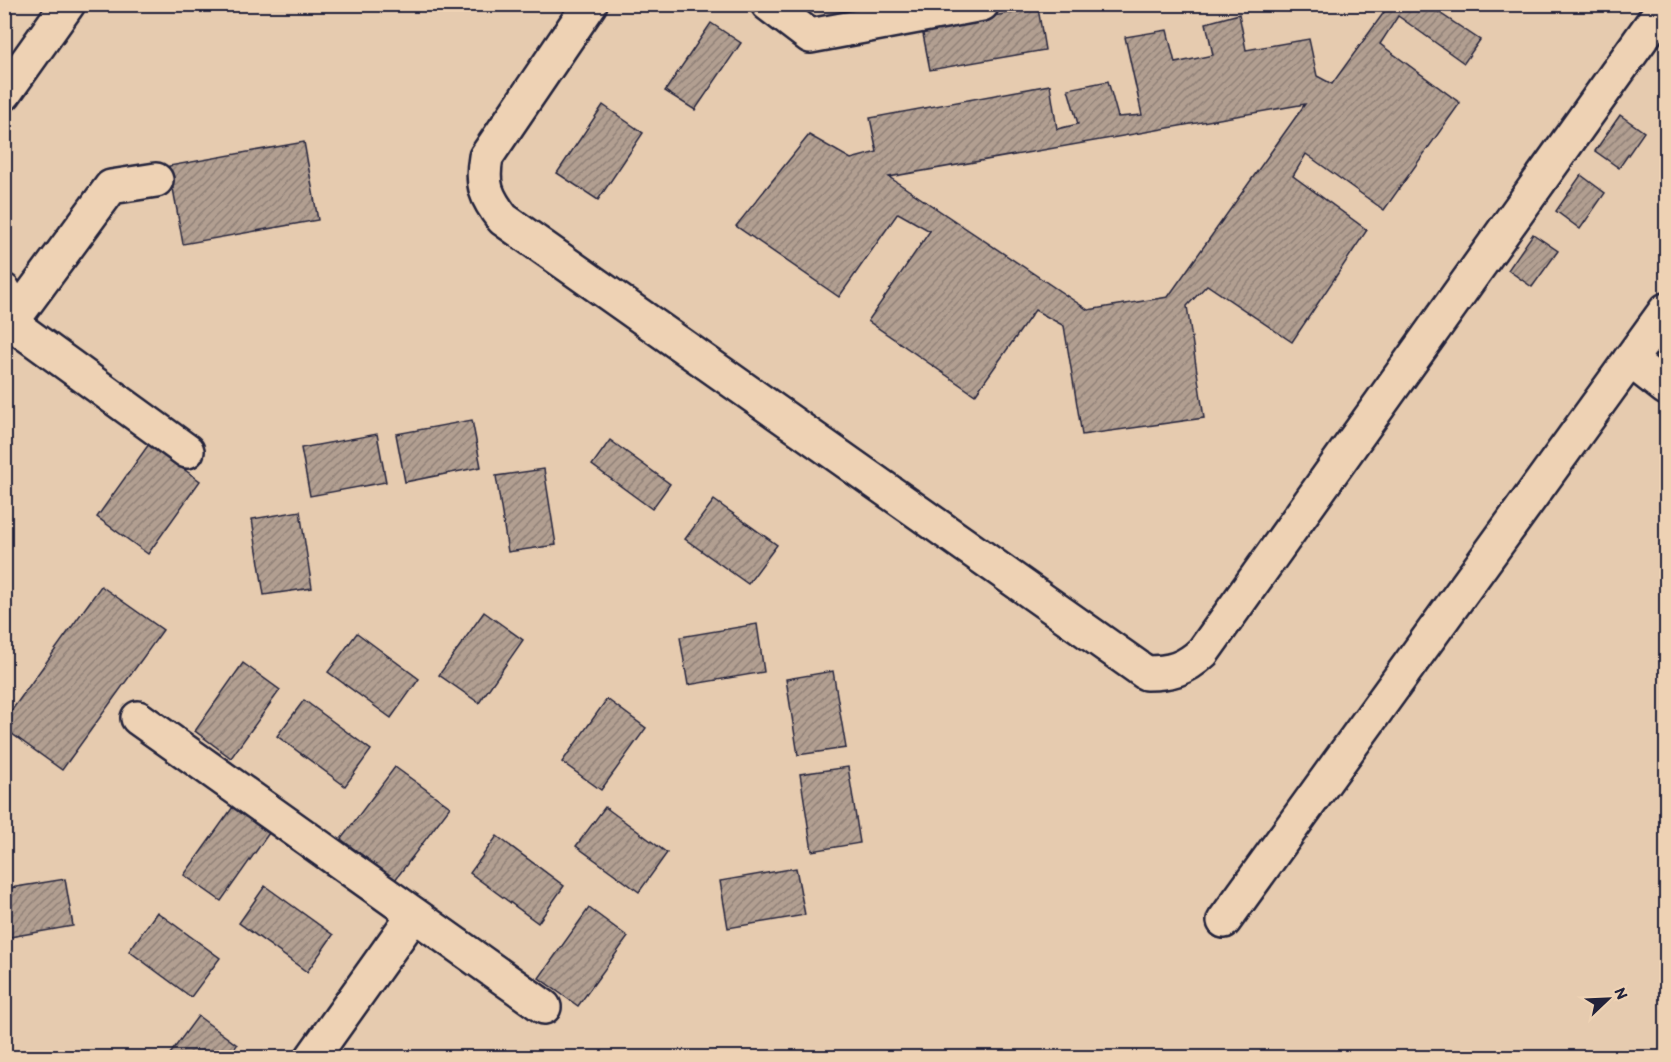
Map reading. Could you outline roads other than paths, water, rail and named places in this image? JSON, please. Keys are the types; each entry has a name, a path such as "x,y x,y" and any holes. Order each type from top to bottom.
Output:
{"street":[{"path":"4,94 68,4"},
{"path":"590,4 486,157 482,176 488,199 503,219 1146,673 1169,673 1188,666 1203,652 1665,4"},
{"path":"768,4 810,36 982,4"},
{"path":"7,325 111,187 156,180"},
{"path":"4,291 7,325 187,451"},
{"path":"1224,921 1666,310"},
{"path":"1630,360 1666,388"},
{"path":"138,718 544,1008"},
{"path":"312,1058 413,916"}]}
